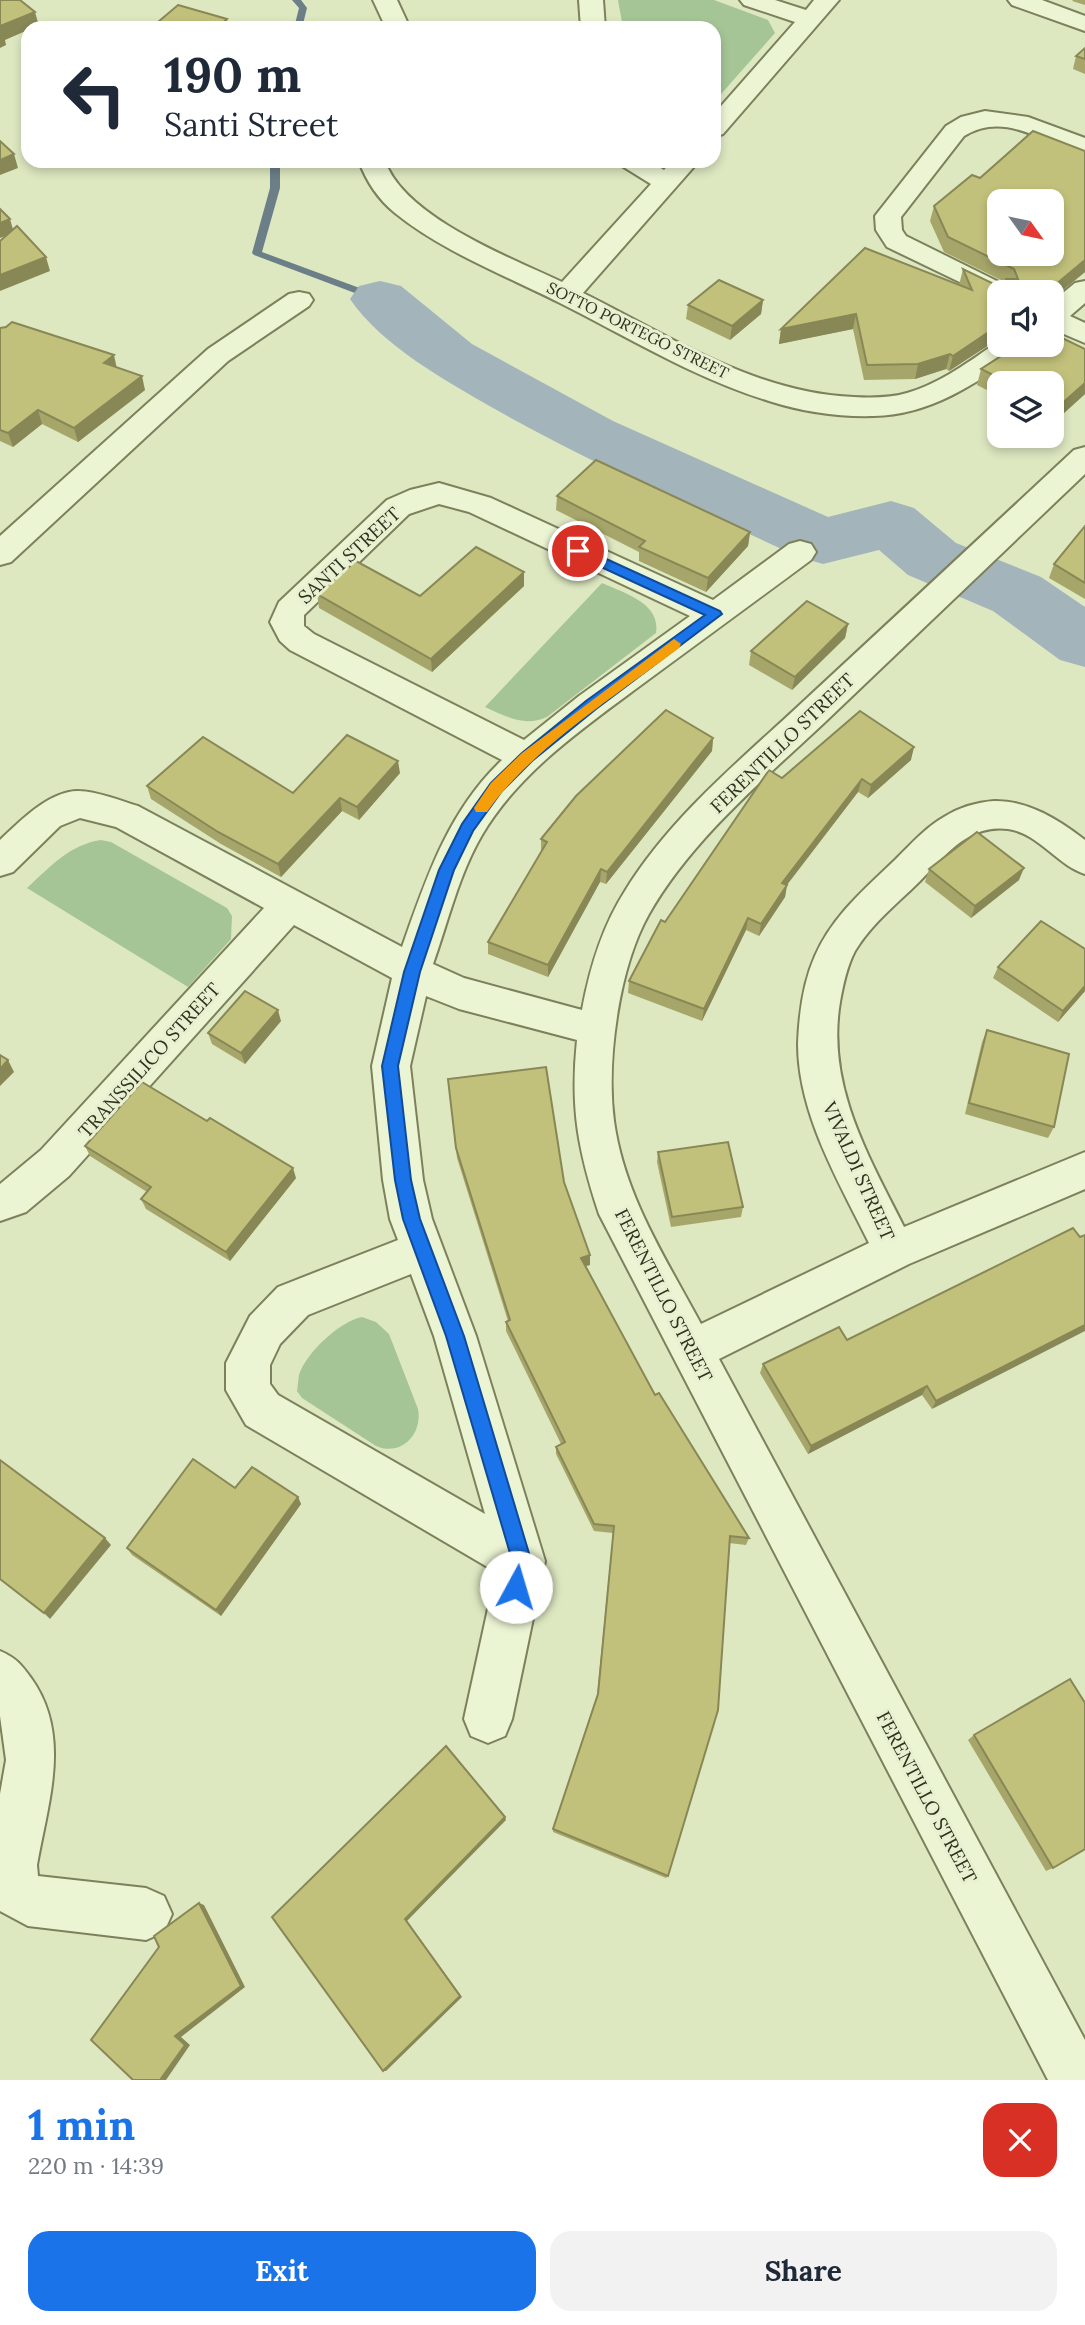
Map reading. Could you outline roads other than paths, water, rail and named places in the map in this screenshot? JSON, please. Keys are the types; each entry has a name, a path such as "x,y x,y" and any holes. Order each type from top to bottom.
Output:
{"street":[{"path":"385,0 395,21"},
{"path":"591,0 592,21"},
{"path":"752,0 810,19"},
{"path":"721,121 827,0"},
{"path":"1020,0 1050,5 1085,24"},
{"path":"987,287 896,241 889,230 888,216 955,131 964,123 978,118 1005,119 1085,147"},
{"name":"SOTTO PORTEGO STREET","path":"376,168 386,189 407,210 472,248 708,368 779,395 827,405 877,407 915,401 953,386 995,357"},
{"path":"642,168 667,183"},
{"path":"566,295 680,168"},
{"path":"1064,307 1085,289"},
{"path":"0,554 218,355 299,300"},
{"path":"1064,323 1085,334"},
{"name":"FERENTILLO STREET","path":"1075,2075 620,1214 601,1155 593,1105 598,1030 612,960 625,924 648,885 710,812 1085,457"},
{"name":"SANTI STREET","path":"527,757 302,642 291,633 286,622 290,610 398,507 419,496 442,491 480,505 715,614"},
{"path":"488,1720 522,1560 455,1336 422,1250 403,1180 390,1066 412,972 447,870 467,828 496,787 527,757 591,705 800,552"},
{"path":"0,862 48,816 78,804 127,816 412,972 459,993 598,1030"},
{"name":"VIVALDI STREET","path":"894,1251 849,1157 827,1101 818,1063 818,1022 824,983 835,953 855,921 948,831 970,819 998,814 1021,819 1052,834 1085,860"},
{"name":"TRANSSILICO STREET","path":"0,1203 12,1199 55,1163 289,906"},
{"name":"VIVALDI STREET","path":"693,1350 894,1251 1085,1170"},
{"path":"422,1250 292,1301 265,1330 248,1363 248,1390 262,1410 522,1560"},
{"path":"0,1675 26,1712 31,1760 12,1865 14,1890 28,1900 146,1914"}],"waterway":[{"path":"296,0 303,8 300,21"},
{"path":"275,168 275,188 257,253 380,299"},
{"path":"380,299 450,358 591,436 823,541 891,524 932,559 1017,594 1085,642"}]}
